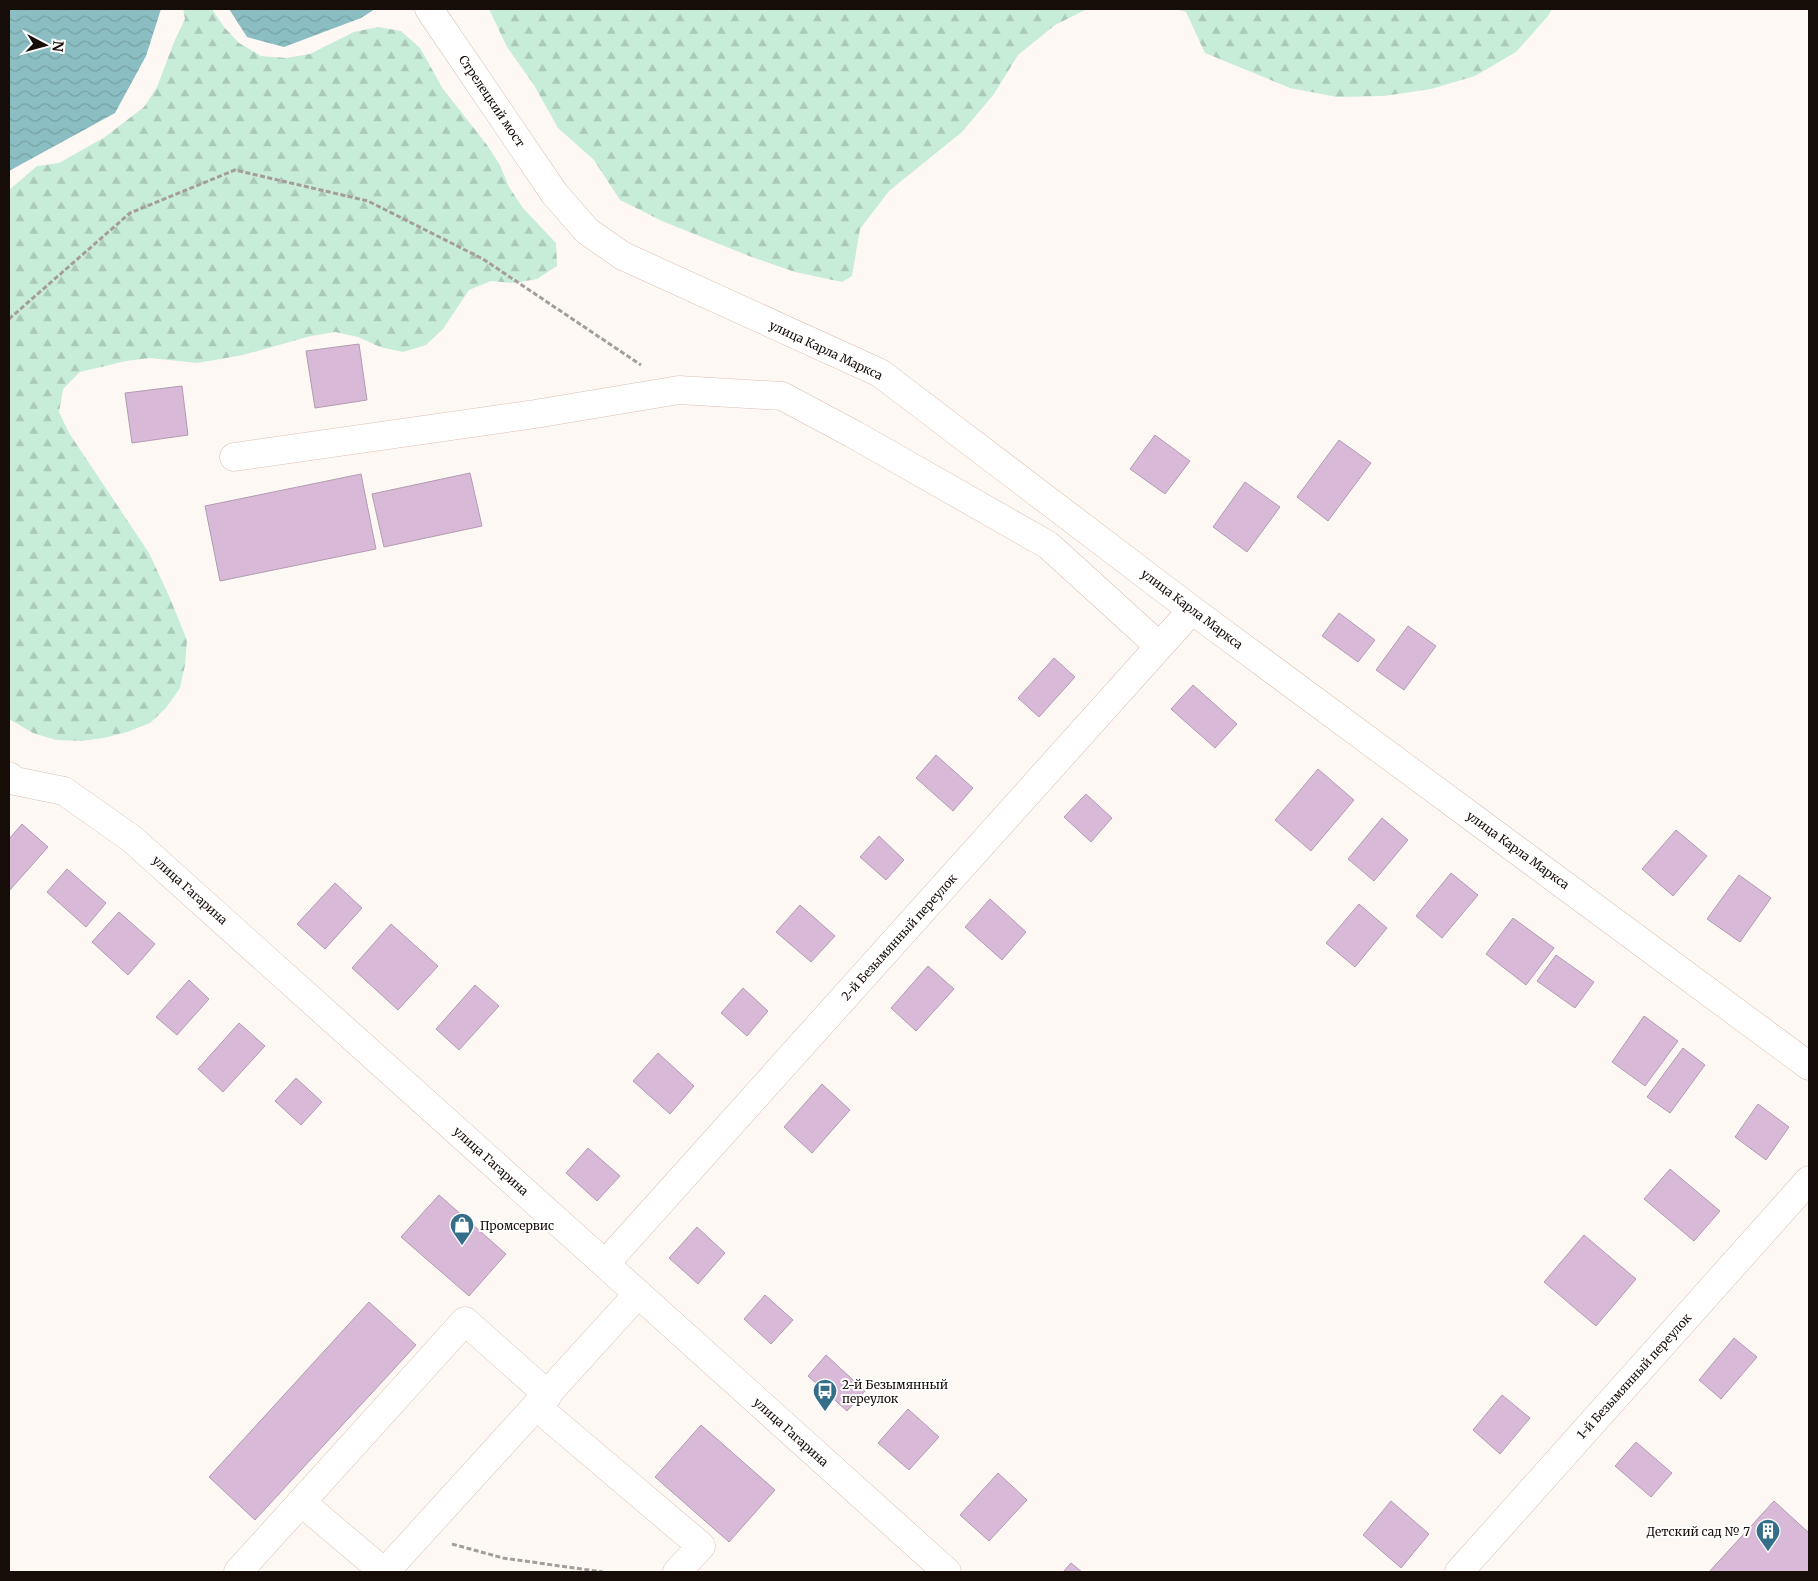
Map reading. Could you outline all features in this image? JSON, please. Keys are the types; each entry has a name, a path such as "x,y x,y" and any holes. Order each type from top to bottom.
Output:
{"main road":[{"name":"Стрелецкий мост","path":"429,9 554,193"},
{"name":"улица Карла Маркса","path":"554,193 587,231 623,256 880,373 1192,610 1809,1066"},
{"path":"234,457 535,414 679,390 782,396 847,430 1048,545 1159,646"},
{"name":"2-й Безымянный переулок","path":"605,1264 1192,610"},
{"name":"улица Гагарина","path":"11,780 64,791 132,839 947,1572"},
{"name":"1-й Безымянный переулок","path":"1459,1572 1809,1180"},
{"path":"301,1502 385,1572 638,1294"},
{"path":"238,1572 465,1321 542,1401 701,1546 677,1572"}],"path":[{"path":"9,319 130,213 235,170 368,201 483,259 679,390"},
{"path":"419,1536 504,1558 603,1572"}],"green space":[{"path":"183,9 212,9 224,27 239,43 261,56 286,58 310,54 354,32 378,27 401,31 420,48 443,89 487,145 500,165 509,187 523,208 556,243 557,266 537,279 514,283 491,281 469,290 443,329 426,345 403,352 380,347 358,337 335,332 311,336 243,355 197,363 150,358 126,361 80,372 63,389 59,412 69,433 149,553 187,640 185,665 180,688 166,708 150,723 104,738 81,741 56,740 33,733 9,719 9,190 37,166 59,163 105,137 144,107 157,87 185,19"},
{"path":"489,9 1087,9 1055,25 1018,55 994,94 962,132 889,191 860,229 852,276 842,282 795,272 749,256 662,221 620,200 594,160 558,128 534,85 507,47"},
{"path":"1176,9 1552,9 1516,52 1475,76 1431,89 1384,96 1337,97 1290,88 1205,53 1186,12"}],"water":[{"path":"9,9 161,9 146,56 115,113 9,171"},
{"path":"229,9 375,9 361,18 284,47 247,37"}],"building":[{"path":"359,344 367,400 315,408 306,351"},
{"path":"182,386 188,435 132,443 125,393"},
{"path":"1155,435 1190,461 1165,494 1130,469"},
{"path":"1339,440 1371,463 1328,521 1297,497"},
{"path":"470,473 482,526 384,547 372,494"},
{"path":"361,474 376,549 220,581 205,506"},
{"path":"1245,482 1280,507 1247,552 1213,527"},
{"path":"1339,613 1375,640 1358,662 1322,636"},
{"path":"1408,626 1436,646 1404,690 1376,670"},
{"path":"1054,658 1075,677 1039,717 1018,698"},
{"path":"1193,685 1237,724 1215,748 1171,709"},
{"path":"936,755 973,788 953,811 916,778"},
{"path":"1318,769 1354,800 1311,851 1275,820"},
{"path":"1086,794 1112,818 1091,842 1064,817"},
{"path":"1382,818 1408,840 1374,881 1348,859"},
{"path":"22,824 48,847 9,891 9,839"},
{"path":"1676,830 1707,856 1673,896 1642,869"},
{"path":"879,836 904,860 886,880 860,857"},
{"path":"67,869 106,903 86,927 47,892"},
{"path":"1451,873 1478,895 1442,938 1416,916"},
{"path":"1739,875 1771,898 1740,942 1707,919"},
{"path":"335,883 362,908 325,949 297,924"},
{"path":"990,899 1026,932 1002,960 965,927"},
{"path":"1359,904 1387,928 1355,967 1326,943"},
{"path":"800,905 835,936 811,962 776,932"},
{"path":"119,912 155,944 128,975 92,942"},
{"path":"1513,918 1554,948 1526,985 1486,954"},
{"path":"391,924 438,966 398,1010 352,968"},
{"path":"1556,955 1594,982 1575,1008 1537,981"},
{"path":"928,966 954,989 916,1031 891,1008"},
{"path":"189,980 209,999 177,1035 156,1017"},
{"path":"475,985 499,1006 459,1050 436,1029"},
{"path":"743,988 768,1011 747,1036 721,1013"},
{"path":"1644,1016 1678,1041 1645,1086 1612,1062"},
{"path":"239,1023 265,1046 223,1092 198,1069"},
{"path":"1683,1048 1705,1065 1670,1113 1647,1097"},
{"path":"658,1053 694,1086 670,1114 633,1081"},
{"path":"296,1078 322,1102 301,1125 275,1101"},
{"path":"822,1084 850,1110 812,1153 784,1127"},
{"path":"1758,1104 1789,1127 1766,1160 1735,1137"},
{"path":"588,1148 620,1176 597,1201 566,1173"},
{"path":"1670,1169 1720,1211 1694,1241 1644,1199"},
{"path":"439,1195 506,1254 469,1296 401,1237"},
{"path":"697,1227 725,1253 698,1284 669,1258"},
{"path":"1584,1235 1636,1279 1596,1326 1544,1282"},
{"path":"765,1295 793,1320 771,1344 744,1319"},
{"path":"369,1302 416,1345 255,1520 209,1477"},
{"path":"1734,1338 1757,1357 1721,1399 1699,1380"},
{"path":"826,1355 865,1391 847,1411 808,1376"},
{"path":"1502,1395 1530,1418 1500,1454 1473,1430"},
{"path":"908,1409 939,1437 909,1470 878,1443"},
{"path":"701,1425 775,1490 729,1542 655,1477"},
{"path":"1636,1442 1672,1473 1651,1497 1615,1466"},
{"path":"998,1473 1027,1500 989,1541 960,1515"},
{"path":"1391,1501 1429,1534 1401,1568 1363,1535"},
{"name":"Детский сад № 7","path":"1774,1501 1809,1533 1809,1570 1807,1572 1709,1572"},
{"path":"1071,1563 1082,1572 1063,1572"}],"place":[{"name":"Промсервис","path":"462,1246"},
{"name":"2-й Безымянный переулок","path":"825,1412"},
{"name":"Детский сад № 7","path":"1768,1552"}]}
